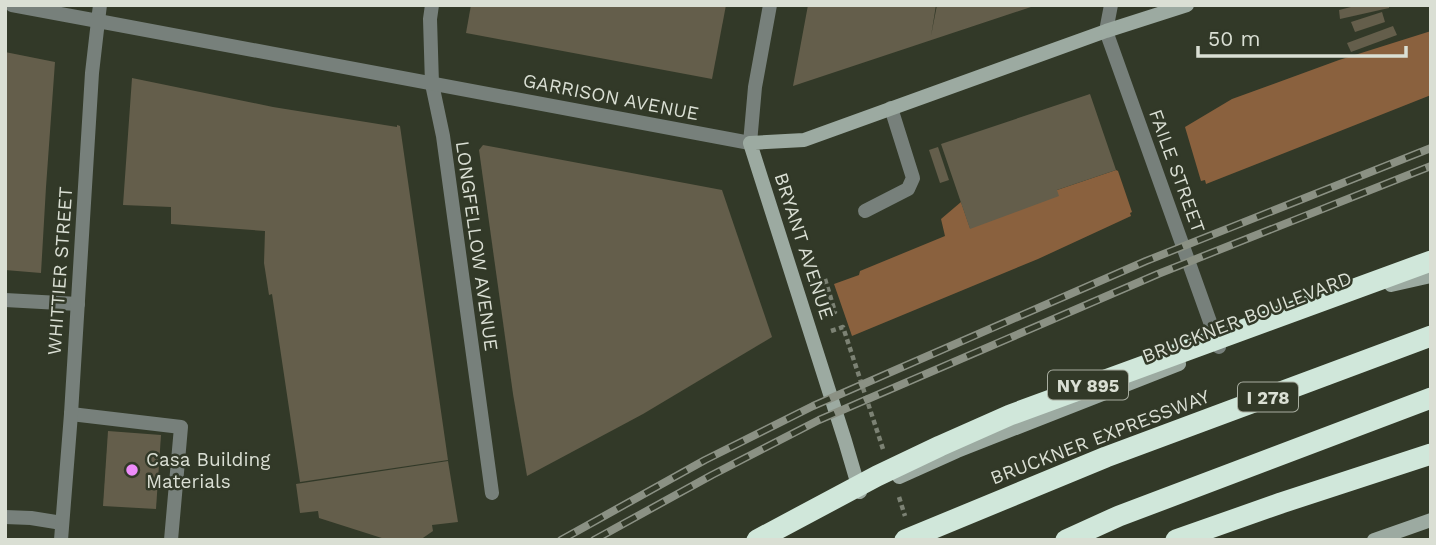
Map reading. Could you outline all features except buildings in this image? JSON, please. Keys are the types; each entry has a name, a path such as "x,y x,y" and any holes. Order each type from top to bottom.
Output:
{"highway":[{"name":"NY 895","path":"757,540 877,476 1010,415 1431,261"},
{"name":"BRUCKNER EXPRESSWAY","path":"906,533 1431,336"},
{"path":"1066,540 1119,516 1431,398"},
{"path":"1176,540 1431,453"}],"main road":[{"name":"GARRISON AVENUE","path":"750,142 804,140 1187,5"},
{"name":"BRYANT AVENUE","path":"750,142 861,494"},
{"name":"BRUCKNER BOULEVARD","path":"774,540 861,494 957,451 1353,296 1431,276"},
{"path":"1374,540 1431,520"}],"street":[{"name":"GARRISON AVENUE","path":"12,5 750,142"},
{"name":"WHITTIER STREET","path":"61,540 92,73 100,5"},
{"name":"LONGFELLOW AVENUE","path":"432,5 432,84 443,136 492,493"},
{"name":"BRYANT AVENUE","path":"750,142 755,87 770,5"},
{"path":"1106,32 1111,5"},
{"name":"FAILE STREET","path":"1106,32 1219,348"},
{"path":"865,211 908,189 913,178 891,108"},
{"path":"5,300 78,304"},
{"path":"71,414 181,427 171,540"},
{"path":"5,517 62,523"}],"path":[{"path":"825,279 835,312 824,317 829,332 843,327 887,460"},
{"path":"895,486 906,533"}],"shaded area":[{"path":"1431,31 1431,95 1206,184 1205,180 1201,181 1185,127 1232,99 1339,60"},
{"path":"1116,170 1132,212 1131,216 1038,259 852,336 834,284 945,236 941,219 961,202 970,228 1057,190"}],"railway":[{"path":"561,540 705,460 813,406 1146,261 1431,148"},
{"path":"594,540 819,420 1158,274 1431,166"}],"place":[{"name":"Casa Building Materials","path":"132,470"}]}
